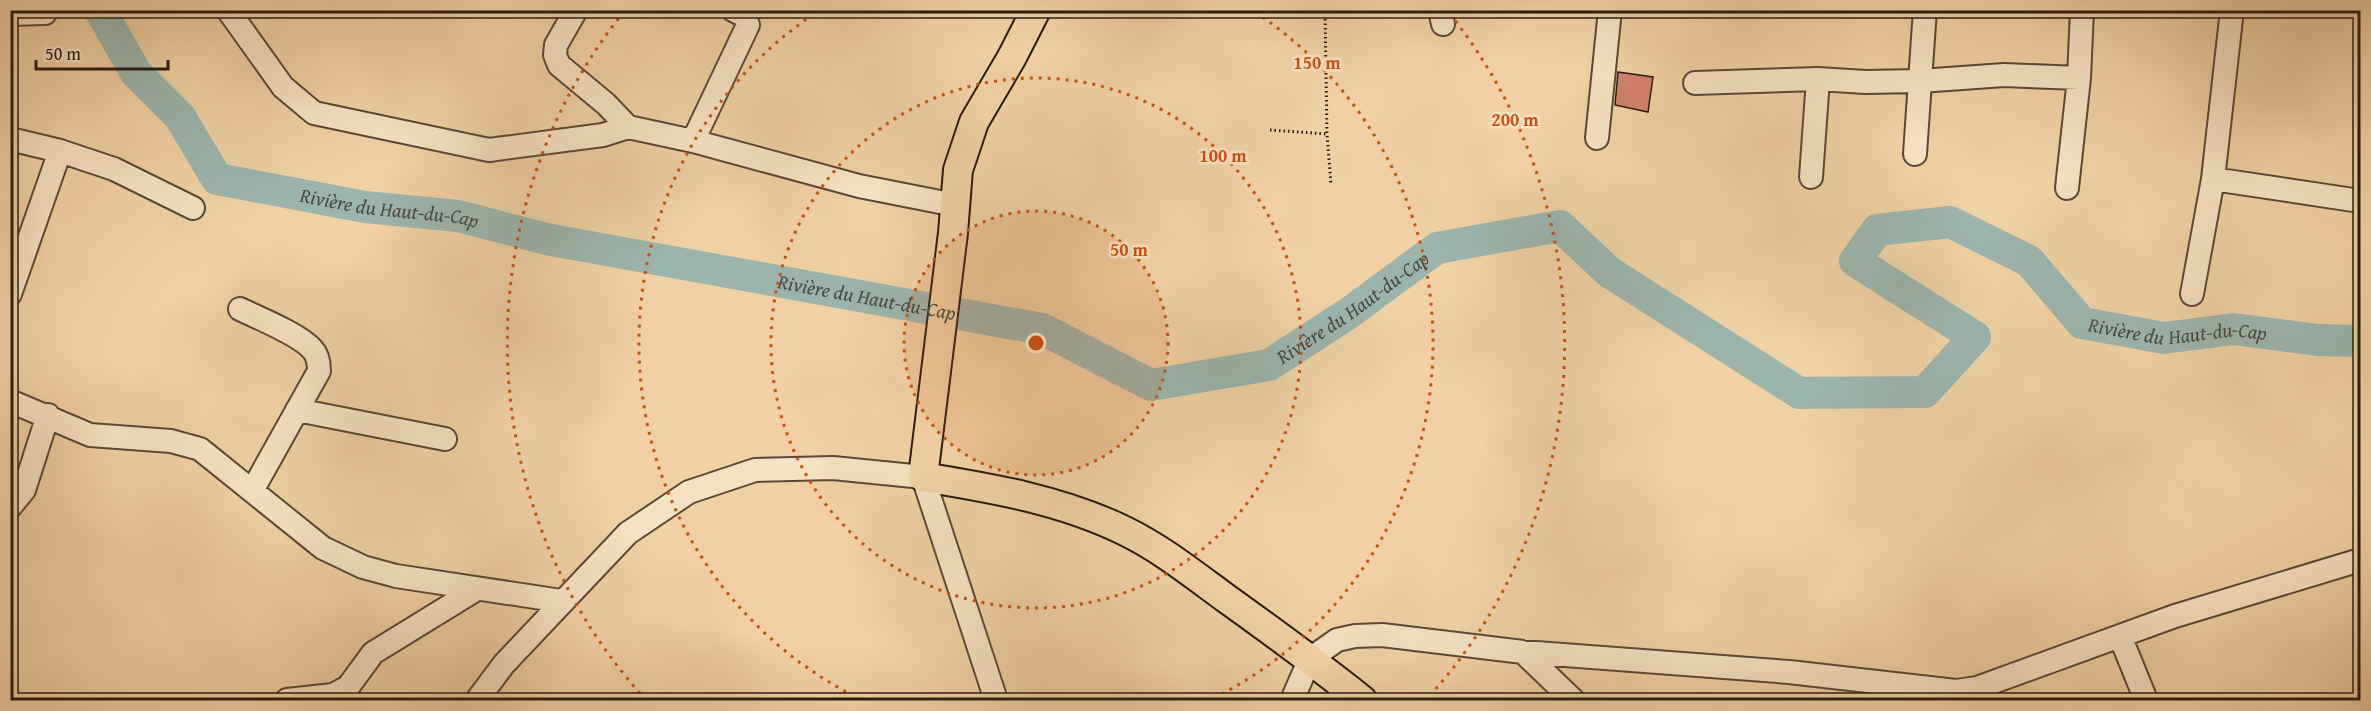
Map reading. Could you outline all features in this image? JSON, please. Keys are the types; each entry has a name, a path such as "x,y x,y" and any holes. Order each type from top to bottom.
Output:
{"main road":[{"path":"1036,10 974,122 958,170 953,233 923,477 995,488 1081,513 1123,530 1162,551 1310,659 1362,700"}],"street":[{"path":"228,10 283,87 314,113 489,150 603,135 628,127 693,141 859,186 955,205"},
{"path":"576,10 556,45 555,55 559,65 606,104 628,127"},
{"path":"693,141 747,26 745,16 734,10"},
{"path":"1597,138 1610,10"},
{"path":"1915,154 1925,10"},
{"path":"2067,188 2079,78 2082,10"},
{"path":"2192,294 2213,179 2232,10"},
{"path":"10,14 45,14"},
{"path":"1695,83 1818,79 1865,82 1920,81 2004,75 2079,78"},
{"path":"1811,177 1818,79"},
{"path":"10,139 60,151 114,169 193,208"},
{"path":"10,294 19,245 60,151"},
{"path":"2213,179 2361,201"},
{"path":"240,309 300,339 313,349 319,361 319,371 252,491"},
{"path":"10,401 90,435 171,441 200,449 323,548 363,567 396,576 561,601"},
{"path":"297,410 444,439"},
{"path":"11,509 24,490 48,416"},
{"path":"477,700 504,664 561,601 628,533 689,492 755,470 833,468 923,477 996,700"},
{"path":"1292,700 1310,659 1337,640 1373,635 1523,652 1789,672 1956,691 1977,688 2175,616 2361,560"},
{"path":"287,700 333,695 348,687 373,653 477,589"},
{"path":"2120,636 2146,700"},
{"path":"1523,652 1573,700"}],"path":[{"path":"1325,10 1330,184"},
{"path":"1270,130 1327,134"}],"building":[{"path":"1618,72 1653,77 1648,112 1615,105"}],"waterway":[{"name":"Rivière du Haut-du-Cap","path":"100,10 136,73 180,117 217,179 365,207 458,216 551,240 1042,329 1151,385 1269,365 1349,313 1437,248 1560,226 1609,272 1799,393 1925,392 1975,337 1855,261 1877,230 1950,222 2029,261 2082,323 2164,338 2234,329 2318,340 2360,341"}]}
